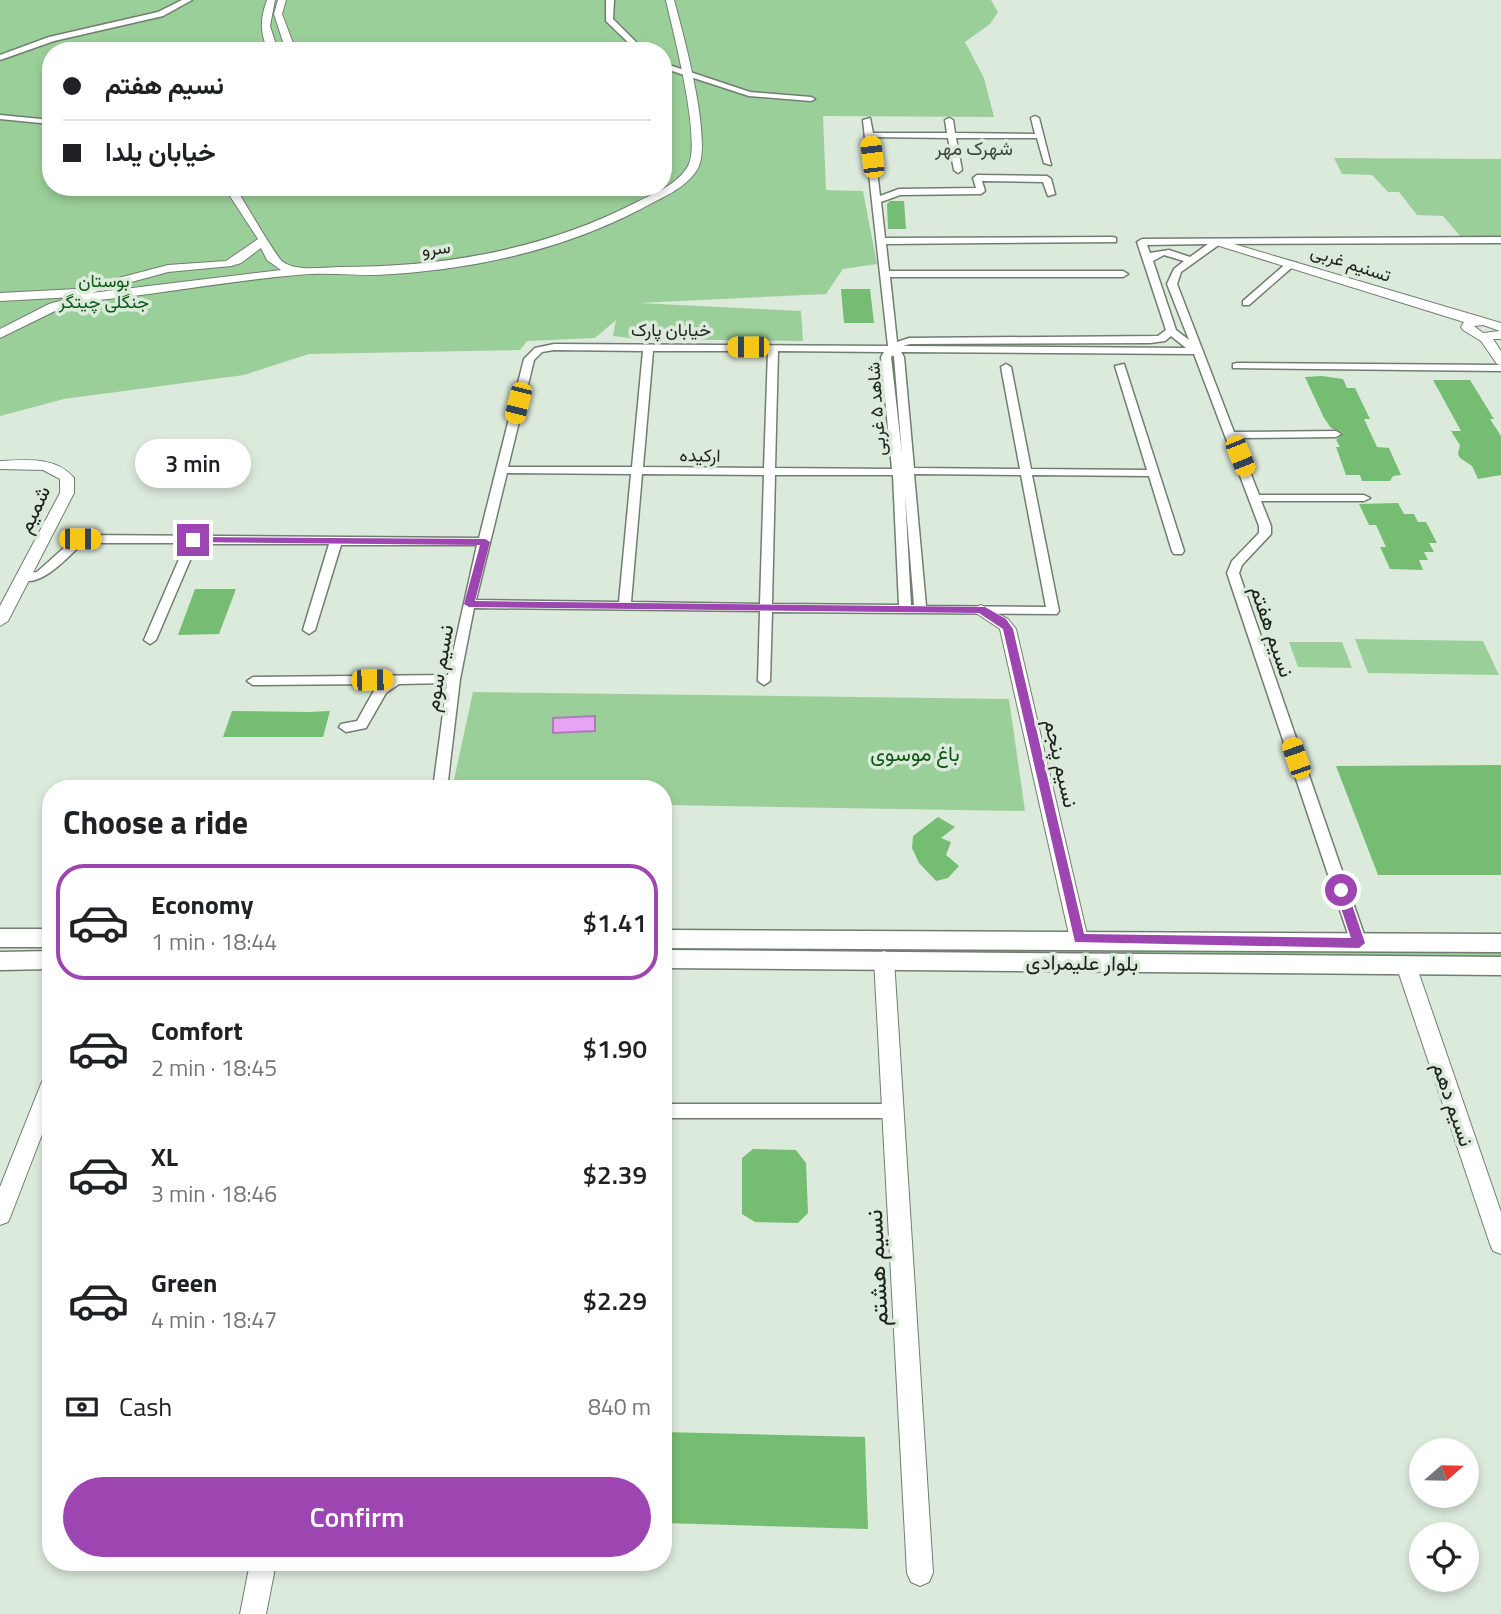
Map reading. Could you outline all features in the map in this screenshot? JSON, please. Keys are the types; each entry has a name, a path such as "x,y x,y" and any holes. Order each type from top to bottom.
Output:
{"main road":[{"path":"7,937 42,938"},
{"name":"بلوار علیمرادی","path":"672,939 1501,943"},
{"name":"بلوار علیمرادی","path":"672,959 1501,966"},
{"path":"0,961 42,960"}],"street":[{"path":"44,42 160,14 188,0"},
{"path":"268,42 263,22 271,0"},
{"path":"282,0 278,13 288,42"},
{"path":"610,0 609,19 632,42"},
{"name":"سرو","path":"670,0 688,74 698,154 692,169 672,188"},
{"path":"0,58 42,43"},
{"path":"672,68 749,94 811,99"},
{"path":"0,117 42,120"},
{"path":"1035,118 1048,163"},
{"name":"شاهد ۵ غربی","path":"867,120 893,346 886,357 904,472"},
{"path":"949,120 958,170"},
{"path":"869,135 1040,136"},
{"path":"877,200 900,192 981,191 977,178 1047,179 1051,194"},
{"path":"235,196 264,240 271,258 280,266 299,271"},
{"name":"سرو","path":"0,334 53,307 86,297 128,294 299,271 378,271 476,260 546,245 618,216 657,196"},
{"path":"0,297 77,293 168,270 227,264 237,261 264,240"},
{"path":"883,241 1113,240"},
{"path":"1196,351 1171,331 1142,242 1501,240"},
{"name":"نسیم هفتم","path":"1217,242 1177,271 1172,284 1196,351 1257,498 1265,534 1236,564 1233,573 1359,943"},
{"name":"تسنیم غربی","path":"1217,242 1474,321 1490,322 1501,328"},
{"path":"1149,260 1154,254 1165,252 1180,254 1190,261"},
{"path":"1245,303 1292,263"},
{"path":"885,274 1123,274"},
{"path":"1474,321 1468,324 1468,330 1486,338 1501,361"},
{"name":"خیابان پارک","path":"893,346 909,341 1150,340 1161,339 1171,331"},
{"path":"1486,338 1501,335"},
{"name":"خیابان پارک","path":"534,353 554,347 893,346 912,351 1196,351"},
{"path":"625,606 648,347"},
{"path":"764,681 773,347"},
{"name":"نسیم سوم","path":"441,780 454,679 469,604 529,359 534,353"},
{"path":"1120,366 1151,473 1178,551"},
{"path":"1237,366 1501,368"},
{"path":"469,604 1053,611 1006,367"},
{"path":"1231,435 1336,434"},
{"name":"شمیم","path":"0,465 37,465 59,469 67,478 67,493 0,621"},
{"name":"ارکیده","path":"502,470 1151,473"},
{"path":"904,472 905,609"},
{"path":"904,472 920,609"},
{"path":"1257,498 1364,498"},
{"path":"23,577 40,575 80,539 485,542"},
{"path":"150,640 193,540"},
{"path":"309,630 336,541"},
{"name":"نسیم پنجم","path":"981,610 1003,622 1008,629 1079,939"},
{"path":"253,681 454,679"},
{"path":"346,727 361,725 381,690 396,680"},
{"name":"نسیم هشتم","path":"884,960 920,1573"},
{"name":"نسیم دهم","path":"1406,965 1501,1244"},
{"path":"0,1215 42,1107"},
{"path":"672,1111 893,1111"},
{"path":"253,1614 261,1571"}],"green space":[{"name":"بوستان جنگلی چیتگر","path":"0,0 991,0 998,12 990,24 965,42 984,78 994,117 823,116 826,190 863,191 877,264 843,269 826,294 639,303 801,311 803,341 638,339 613,336 616,320 595,338 527,341 520,350 309,354 244,375 64,399 0,416"},
{"path":"1334,158 1501,159 1501,237 1461,237 1443,216 1417,215 1399,192 1388,192 1372,175 1342,174"},
{"path":"1355,639 1483,641 1499,675 1368,673"},
{"path":"1289,642 1342,642 1352,668 1298,667"},
{"name":"باغ موسوی","path":"473,692 1009,699 1025,811 672,805 672,780 454,780"},
{"path":"672,947 1501,950 1501,956 672,953"}],"shaded area":[{"path":"595,716 595,731 553,733 553,718"}],"building":[{"path":"890,201 904,201 906,229 888,229 887,204"},
{"path":"841,289 870,289 874,323 844,323"},
{"path":"1305,377 1343,379 1347,388 1355,388 1370,419 1364,419 1377,447 1389,448 1401,475 1393,476 1390,481 1362,481 1360,475 1346,475 1336,447 1340,447 1336,440 1343,433 1331,428 1324,418"},
{"path":"1433,380 1470,380 1494,419 1490,419 1501,436 1501,475 1478,479 1472,466 1460,458 1460,445 1451,431 1461,431"},
{"path":"1398,503 1404,514 1414,514 1418,522 1426,522 1437,543 1429,543 1434,552 1424,552 1428,560 1419,560 1423,570 1390,569 1380,547 1386,547 1376,525 1369,525 1359,504"},
{"path":"195,589 236,589 219,634 178,635"},
{"path":"232,711 330,711 323,737 223,737"},
{"path":"1501,765 1501,875 1378,875 1336,766"},
{"path":"938,817 955,827 941,838 951,842 946,855 959,866 948,878 936,881 919,863 912,848 913,836"},
{"path":"753,1149 796,1150 806,1163 808,1213 798,1223 755,1222 742,1214 742,1158"},
{"path":"672,1432 865,1437 868,1529 672,1523"}],"district":[{"name":"شهرک مهر","path":"974,147"}],"route":[{"path":"193,540 485,542 469,604 981,610 994,615 1008,629 1079,939 1359,943 1341,890"}]}
